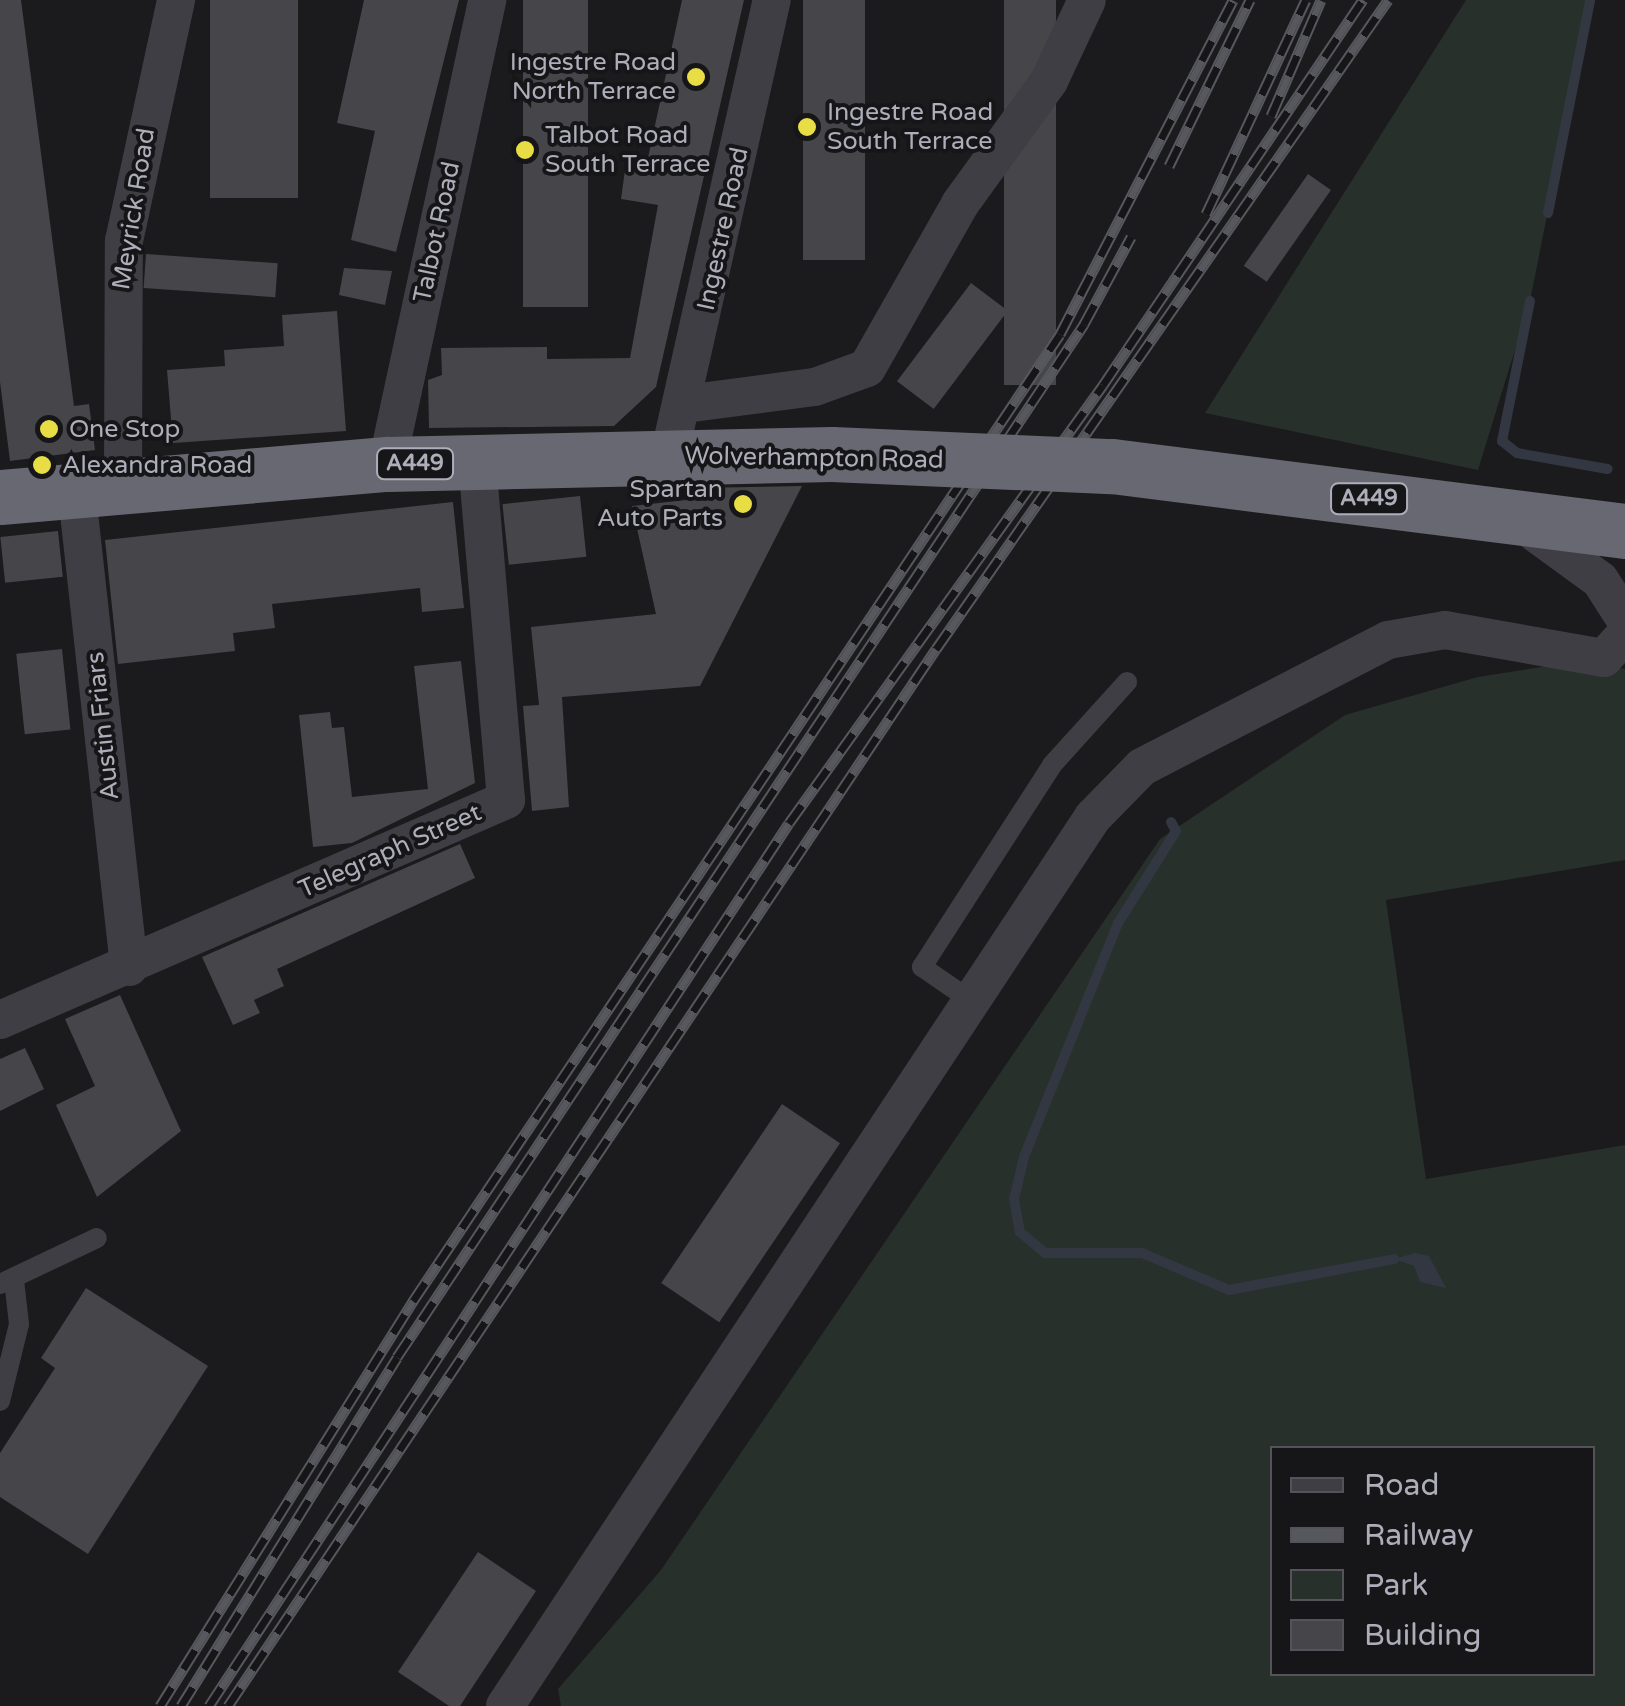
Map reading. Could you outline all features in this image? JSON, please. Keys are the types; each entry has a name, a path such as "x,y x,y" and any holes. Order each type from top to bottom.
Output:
{"highway":[{"name":"Wolverhampton Road","path":"0,496 99,483 387,464 832,454 1112,466 1519,521 1625,531"}],"street":[{"name":"Meyrick Road","path":"99,483 124,241 176,0"},
{"name":"Talbot Road","path":"387,464 488,0"},
{"name":"Ingestre Road","path":"669,456 685,404 772,0"},
{"path":"685,404 815,388 866,368 960,204 1049,81 1087,0"},
{"name":"Telegraph Street","path":"129,966 506,800 477,463"},
{"name":"Austin Friars","path":"99,483 129,966"},
{"path":"1519,521 1600,580 1625,619"},
{"path":"505,1706 1093,817 1142,767 1388,640 1445,630 1604,658 1625,634"},
{"path":"0,1020 129,966"}],"lane":[{"path":"972,1002 922,966 1052,766 1127,682"},
{"path":"0,1402 19,1324 7,1282 97,1238"}],"green space":[{"path":"1466,0 1590,0 1530,301 1478,470 1205,413"},
{"path":"1579,661 1625,669 1625,860 1386,900 1426,1179 1625,1145 1625,1706 561,1706 558,1689 661,1570 1160,839 1345,715 1478,677"}],"shaded area":[{"path":"1415,1253 1429,1256 1446,1288 1420,1282 1414,1266 1394,1259"}],"building":[{"path":"0,0 21,0 74,406 89,404 95,450 10,461 0,382"},
{"path":"210,0 298,0 298,198 210,198"},
{"path":"364,0 459,0 396,252 351,240 375,131 337,123"},
{"path":"523,0 588,0 588,307 523,307"},
{"path":"682,0 744,0 656,387 614,426 429,428 428,380 442,375 441,348 547,347 547,359 630,358 658,205 621,199 626,163 646,167"},
{"path":"803,0 865,0 865,260 803,260"},
{"path":"1004,0 1056,0 1056,385 1004,385"},
{"path":"1308,174 1331,190 1267,282 1244,266"},
{"path":"146,254 278,263 275,297 144,288"},
{"path":"344,268 392,271 385,305 339,295"},
{"path":"971,283 1008,311 934,409 897,381"},
{"path":"337,311 346,431 173,443 167,370 225,366 224,350 284,346 282,315"},
{"path":"802,486 700,686 562,697 569,807 532,811 523,706 539,705 531,627 656,614 632,506 695,499 695,488"},
{"path":"580,496 586,557 509,565 502,504"},
{"path":"453,502 464,608 422,612 420,588 272,604 275,628 233,633 235,651 118,664 105,540"},
{"path":"58,531 63,577 5,583 0,537"},
{"path":"62,649 70,730 25,734 16,654"},
{"path":"461,661 475,783 352,843 313,847 299,715 330,712 332,728 344,727 352,797 428,789 414,666"},
{"path":"460,844 475,878 277,969 284,986 254,1000 260,1013 233,1025 202,957"},
{"path":"120,995 181,1131 97,1197 56,1105 95,1086 65,1019"},
{"path":"25,1048 44,1089 0,1111 0,1059"},
{"path":"782,1104 840,1143 719,1322 661,1283"},
{"path":"86,1288 208,1366 88,1554 0,1497 0,1453 55,1368 41,1358"},
{"path":"478,1552 536,1591 460,1706 449,1706 398,1672"}],"waterway":[{"path":"1548,213 1590,0"},
{"path":"1530,301 1502,441 1517,453 1608,469"},
{"path":"1171,822 1176,831 1118,923 1024,1157 1014,1199 1020,1232 1045,1253 1142,1253 1229,1290 1394,1259"}],"railway":[{"path":"160,1706 413,1301 1060,334 1233,0"},
{"path":"1169,166 1250,0"},
{"path":"1206,214 1306,0"},
{"path":"1271,116 1321,0"},
{"path":"209,1706 789,823 1103,385 1363,0"},
{"path":"228,1706 936,649 1388,0"},
{"path":"181,1706 397,1357 1084,324 1131,237"}],"place":[{"name":"Ingestre Road North Terrace","path":"696,77"},
{"name":"Ingestre Road South Terrace","path":"807,127"},
{"name":"Talbot Road South Terrace","path":"525,150"},
{"name":"One Stop","path":"49,429"},
{"name":"Alexandra Road","path":"42,465"},
{"name":"Spartan Auto Parts","path":"743,504"}]}
